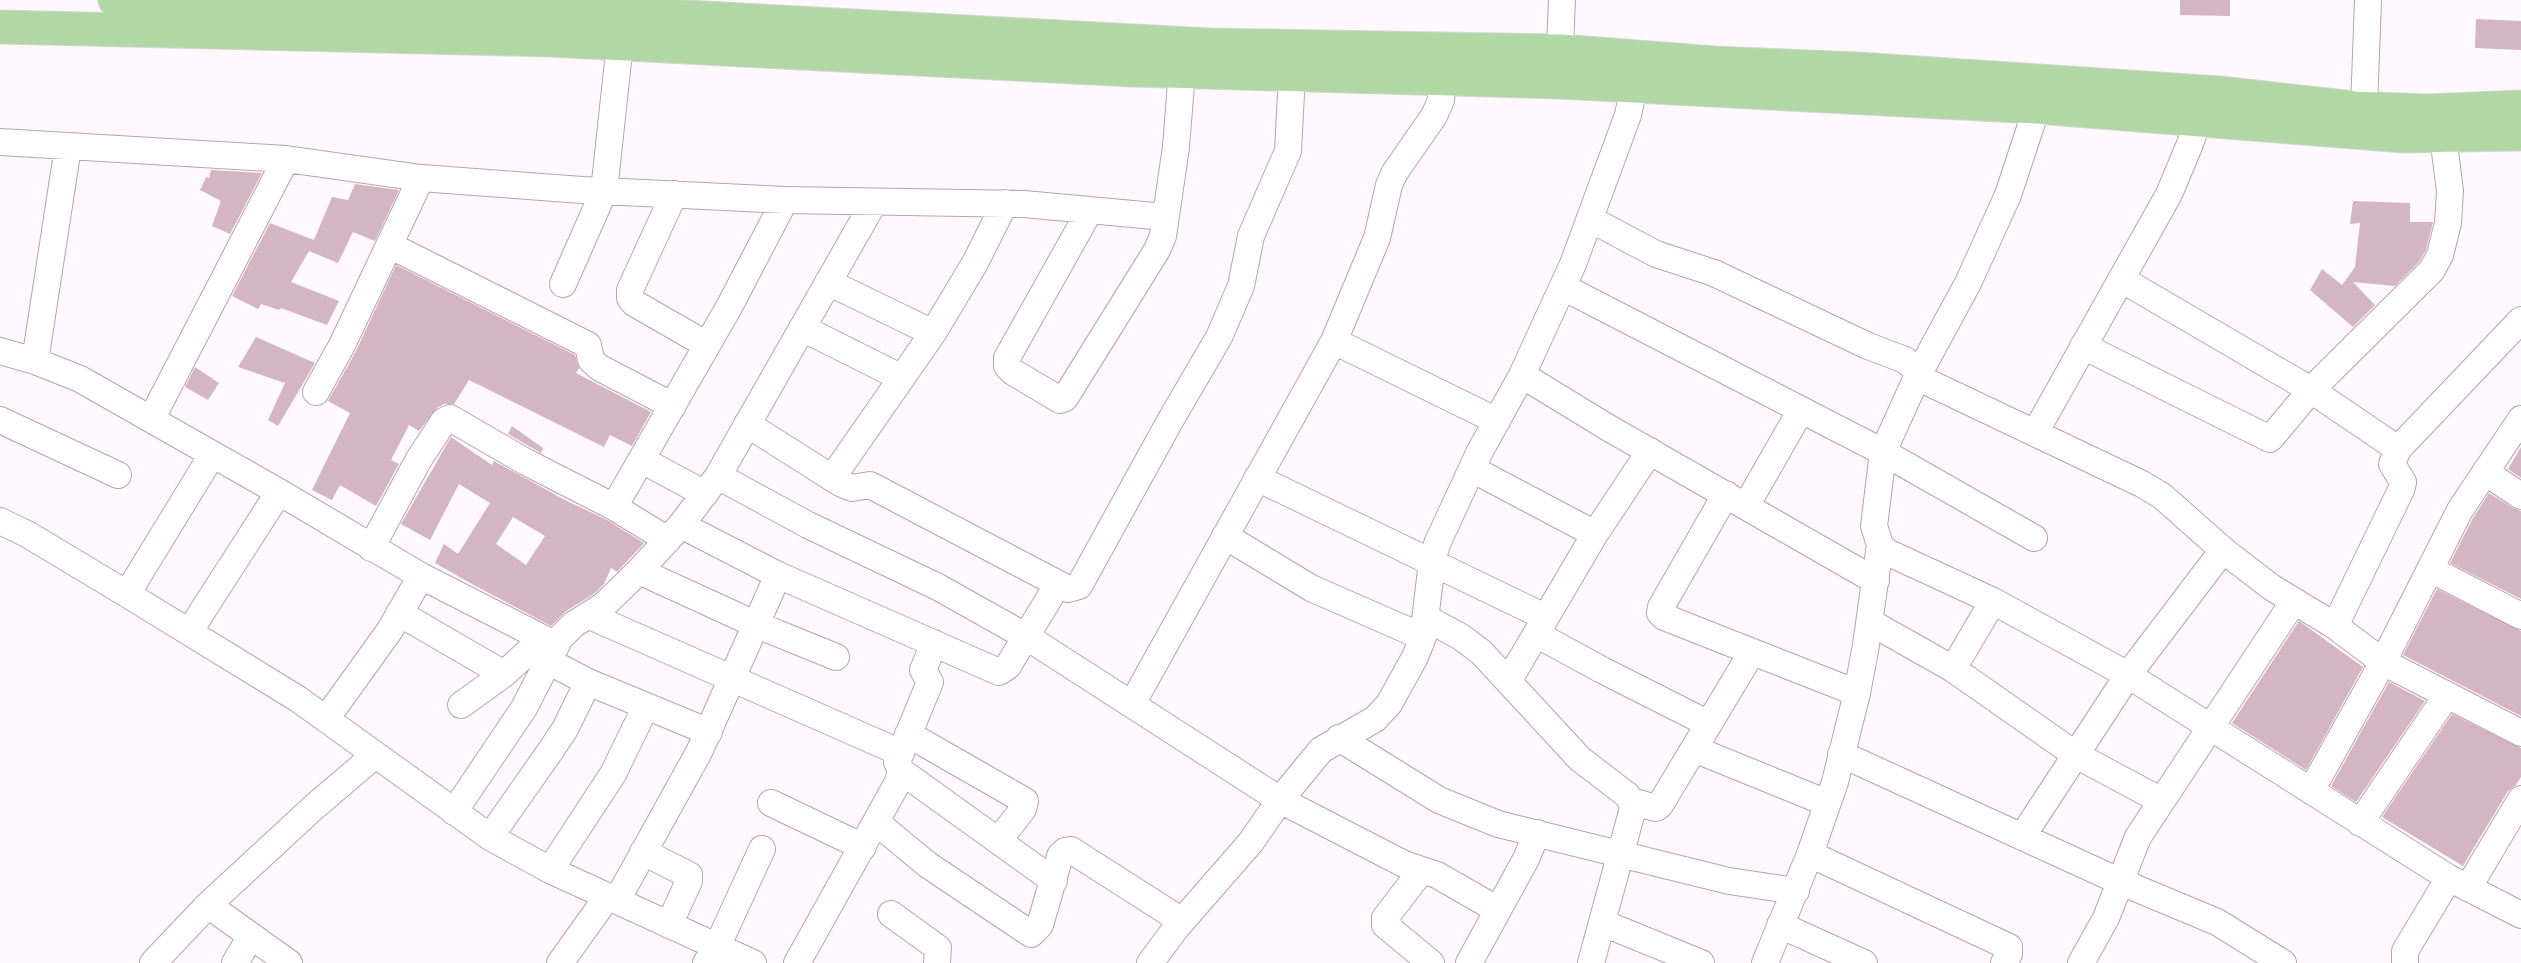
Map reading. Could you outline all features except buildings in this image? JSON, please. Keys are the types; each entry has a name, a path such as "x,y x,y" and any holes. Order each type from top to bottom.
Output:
{"main road":[{"path":"115,0 575,11 1210,45 1559,67 1634,86 2037,107 2198,120 2404,123 2521,107"},
{"path":"0,27 620,43 1182,71 1443,79 1559,67 1715,63 1858,69 2220,93 2364,108 2443,136 2521,134"}],"street":[{"path":"1559,67 1562,0"},
{"path":"2364,108 2368,0"},
{"path":"563,284 604,191 620,43"},
{"path":"1090,210 1007,358 1007,366 1013,372 1060,400 1065,398 1157,250 1163,236 1176,147 1182,71"},
{"path":"747,424 832,478 852,488 870,485 1068,589 1079,586 1219,337 1241,286 1251,236 1288,151 1292,74"},
{"path":"1132,704 1334,341 1377,238 1389,185 1395,172 1434,116 1441,100 1443,79"},
{"path":"1150,963 1182,921 1251,842 1280,800 1321,750 1375,719 1389,704 1415,657 1425,627 1432,562 1437,544 1472,469 1522,375 1563,287 1628,115 1634,86"},
{"path":"1765,963 1810,854 1827,803 1857,693 1870,622 1880,545 1874,526 1883,452 1917,377 1968,284 2003,205 2037,107"},
{"path":"2035,433 2169,195 2198,120"},
{"path":"2083,346 2264,438 2274,436 2311,390 2392,307 2427,276 2436,262 2448,223 2449,202 2443,136"},
{"path":"0,142 286,159 420,178 604,191 784,200 1005,203 1165,217"},
{"path":"35,361 68,147"},
{"path":"152,418 286,159"},
{"path":"316,392 342,345 420,178"},
{"path":"674,194 630,290 630,298 707,345"},
{"path":"614,507 707,345 784,200"},
{"path":"460,705 504,675 549,649 567,630 590,616 639,571 675,532 711,485 874,202"},
{"path":"832,478 933,333 975,263 1005,203"},
{"path":"1590,219 1656,254 1714,273 1868,346 1905,360 1915,368 1917,377"},
{"path":"389,244 588,345 591,360 600,368 673,406"},
{"path":"2121,279 2311,390 2398,449"},
{"path":"828,282 933,333"},
{"path":"1563,287 1883,452 2034,537"},
{"path":"2335,626 2401,490 2403,482 2392,464 2398,449 2521,320"},
{"path":"802,328 902,378"},
{"path":"1334,341 1497,421"},
{"path":"0,351 35,361 80,379 152,418 371,548 549,649 588,682 709,732"},
{"path":"1522,375 1876,581"},
{"path":"1917,377 2152,490 2271,587 2335,626 2384,662 2521,733"},
{"path":"1801,410 1661,607 1660,613 1664,617 1857,693"},
{"path":"371,548 419,459 444,422 450,418 525,462 614,507 778,575 999,672 1008,666 1058,584"},
{"path":"2311,791 2384,662 2460,510 2521,419"},
{"path":"0,420 118,476"},
{"path":"1509,680 1595,534 1650,451"},
{"path":"127,594 212,454"},
{"path":"642,460 711,485 808,525 938,587 1027,637 1280,800 1404,864 1437,875 1498,910"},
{"path":"1472,469 1595,534"},
{"path":"2485,472 2521,496"},
{"path":"1257,478 1432,562 1541,625 1602,670 1709,724"},
{"path":"189,632 279,492"},
{"path":"0,521 27,534 298,699 490,837 550,870 669,925 712,955 753,963"},
{"path":"1225,536 1311,588 1461,637 1481,652 1509,680 1580,759 1627,795 1633,808 1591,963"},
{"path":"1880,545 1887,552 1993,601 2128,675 2360,823 2459,883 2521,915"},
{"path":"2022,837 2128,675 2223,550"},
{"path":"2430,569 2521,616"},
{"path":"639,571 757,625 836,657"},
{"path":"560,963 612,898 643,852 709,732 778,575"},
{"path":"326,719 365,666 421,576"},
{"path":"1953,669 1993,601"},
{"path":"2081,963 2106,918 2138,837 2160,800 2294,601"},
{"path":"399,613 504,675"},
{"path":"590,616 903,753 1025,801 1023,809 998,842"},
{"path":"1870,622 1953,669 2076,755 2160,800"},
{"path":"797,963 898,782 903,753 930,682 923,670 934,643"},
{"path":"454,812 524,708 549,649"},
{"path":"1631,801 1656,808 1660,805 1752,652"},
{"path":"490,837 565,729 588,682"},
{"path":"2360,823 2448,695"},
{"path":"550,870 613,774 646,706"},
{"path":"1339,738 1439,800 1498,824 1729,880 1796,891"},
{"path":"1694,749 1827,803"},
{"path":"903,753 998,842 1054,881"},
{"path":"1841,754 2121,882 2217,922 2283,963"},
{"path":"153,963 208,905 314,807 375,755"},
{"path":"2405,963 2405,951 2521,799"},
{"path":"771,803 862,846"},
{"path":"876,822 928,865 1031,934 1040,925 1060,856 1065,851 1071,850 1182,921"},
{"path":"1469,963 1526,859 1537,833"},
{"path":"712,955 762,849"},
{"path":"643,852 689,875 690,881 669,925"},
{"path":"1810,854 2009,947 2013,960"},
{"path":"1422,870 1385,918 1385,925 1431,963"},
{"path":"208,905 289,963"},
{"path":"891,914 938,948 936,963"},
{"path":"1603,923 1701,963"},
{"path":"1780,925 1864,963"},
{"path":"235,963 251,936"}]}
